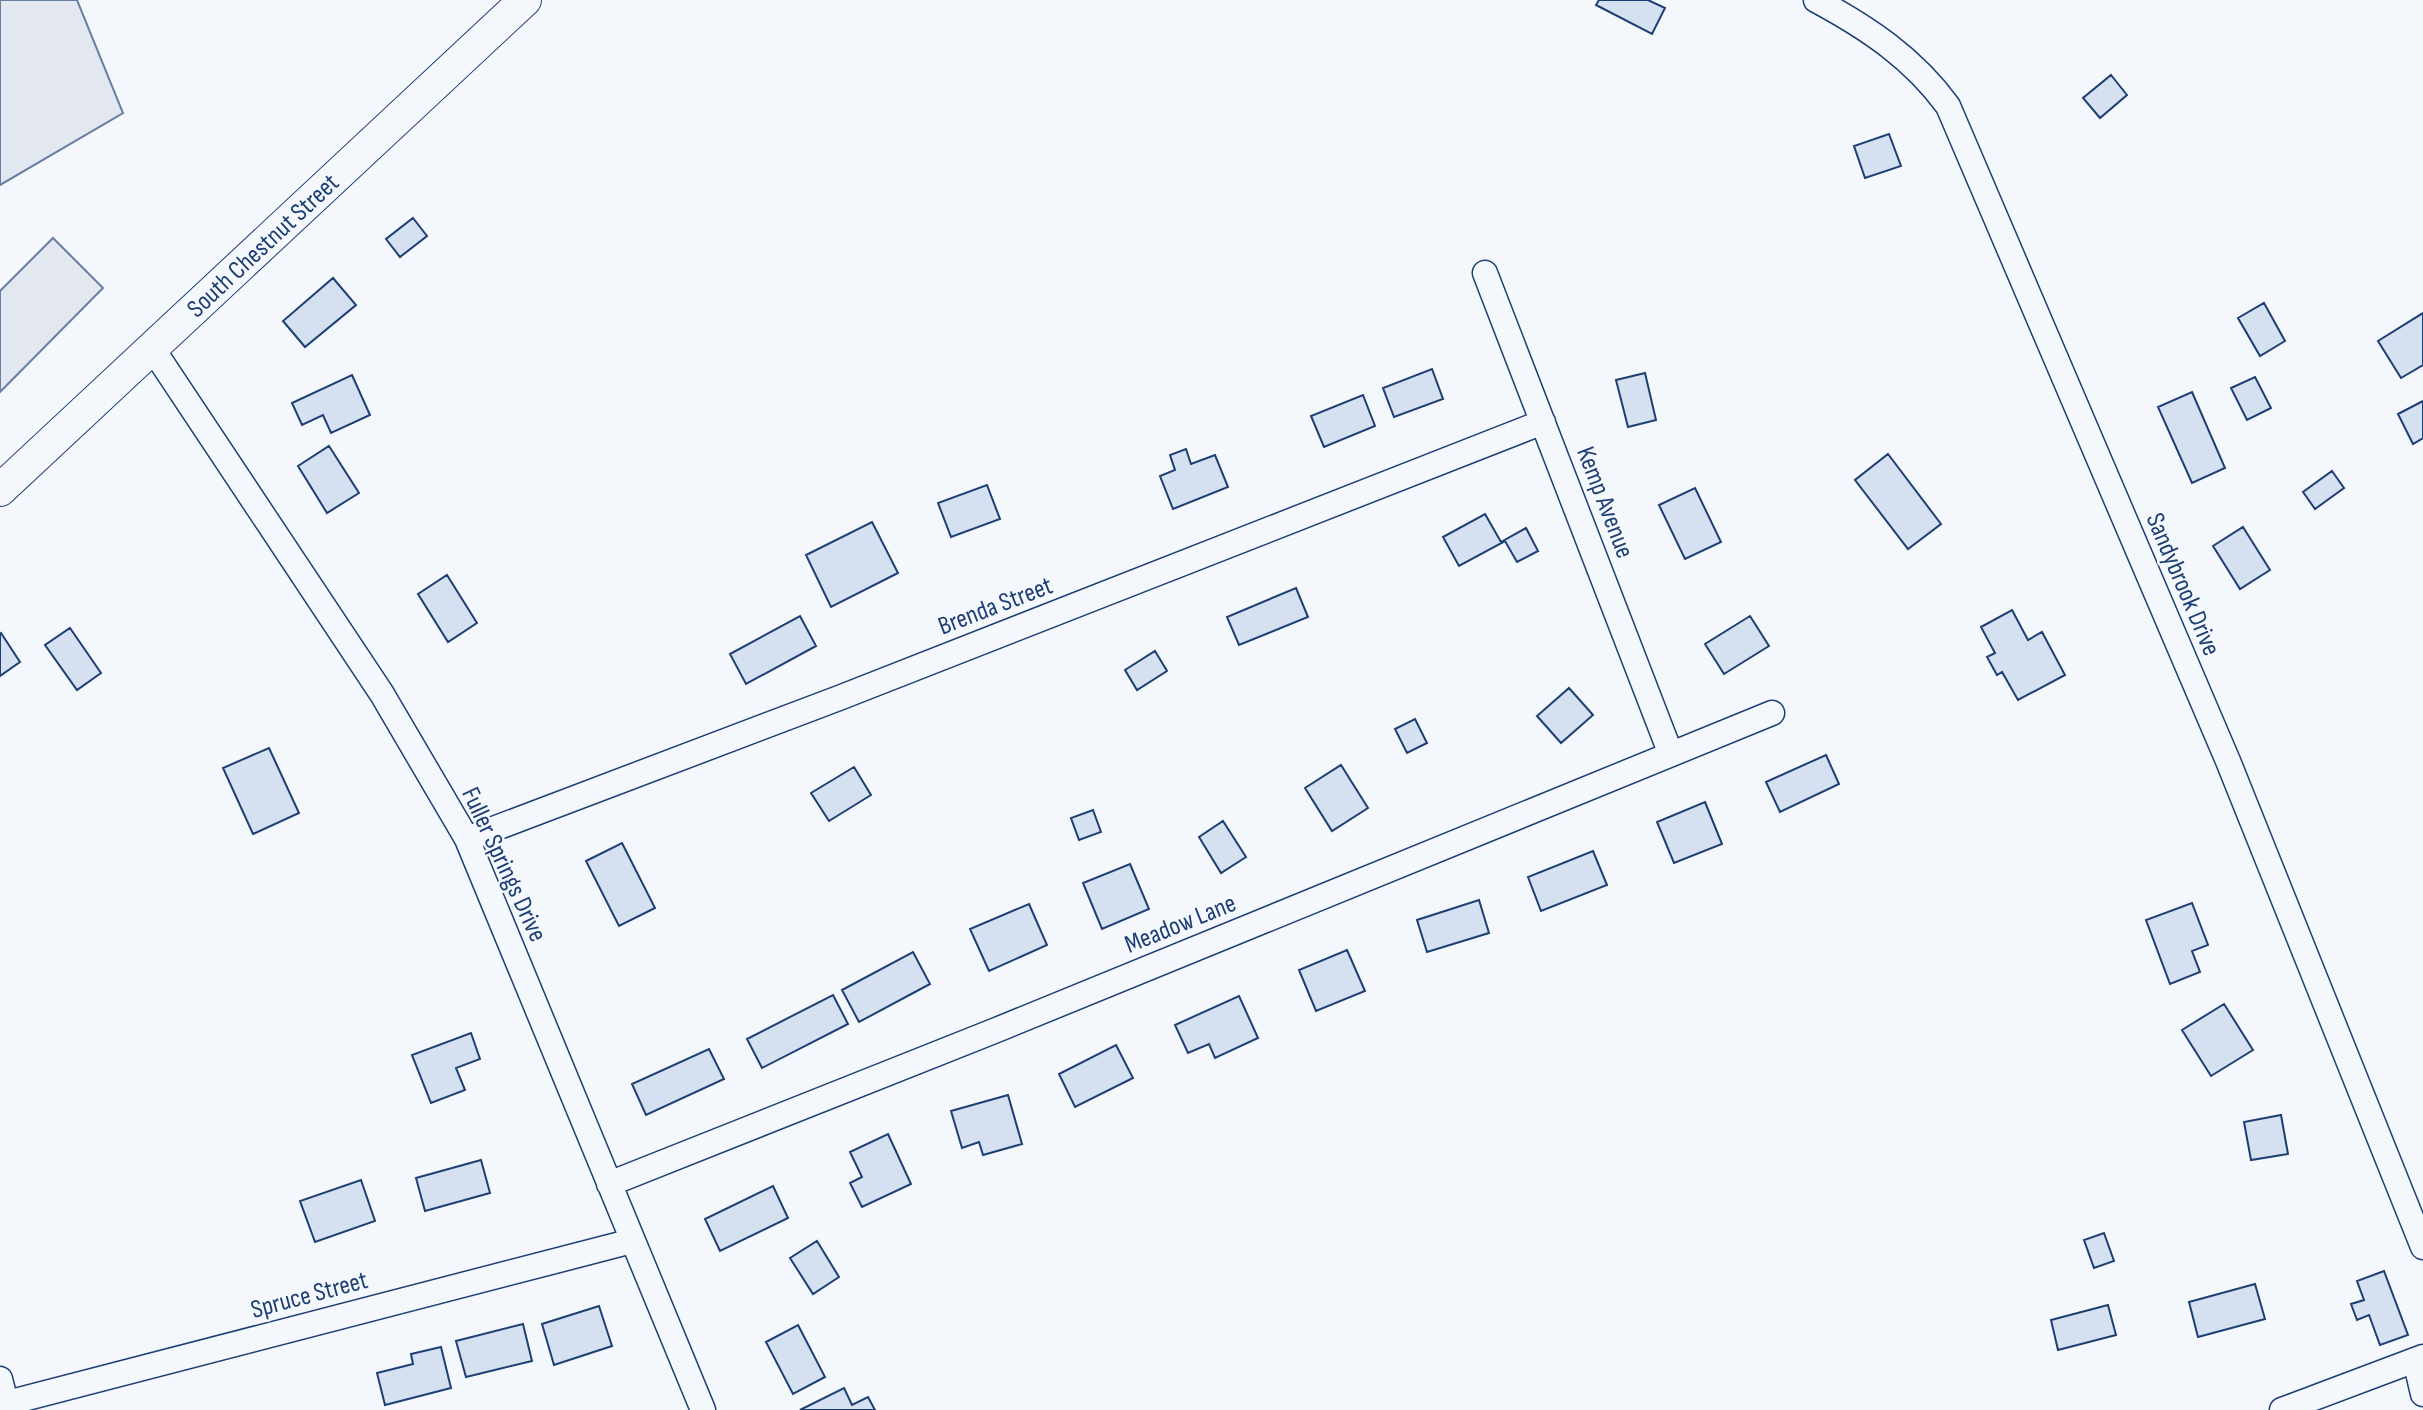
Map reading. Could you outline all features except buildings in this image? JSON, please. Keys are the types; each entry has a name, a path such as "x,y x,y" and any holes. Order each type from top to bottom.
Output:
{"main road":[{"name":"South Chestnut Street","path":"0,490 525,0"}],"street":[{"name":"Sandybrook Drive","path":"1816,0 1898,50 1926,77 1948,106 2228,761 2423,1247"},
{"name":"Kemp Avenue","path":"1485,273 1670,752"},
{"name":"Fuller Springs Drive","path":"152,348 382,694 467,839 703,1410"},
{"name":"Brenda Street","path":"467,839 839,698 1543,422"},
{"name":"Meadow Lane","path":"609,1184 994,1031 1670,752 1772,713"},
{"name":"Spruce Street","path":"3,1404 632,1241"},
{"path":"2282,1410 2419,1359 2423,1394"},
{"path":"0,1379 3,1404"}],"shaded area":[{"path":"0,0 77,0 123,113 0,185"},
{"path":"53,238 103,288 0,392 0,291"}]}
